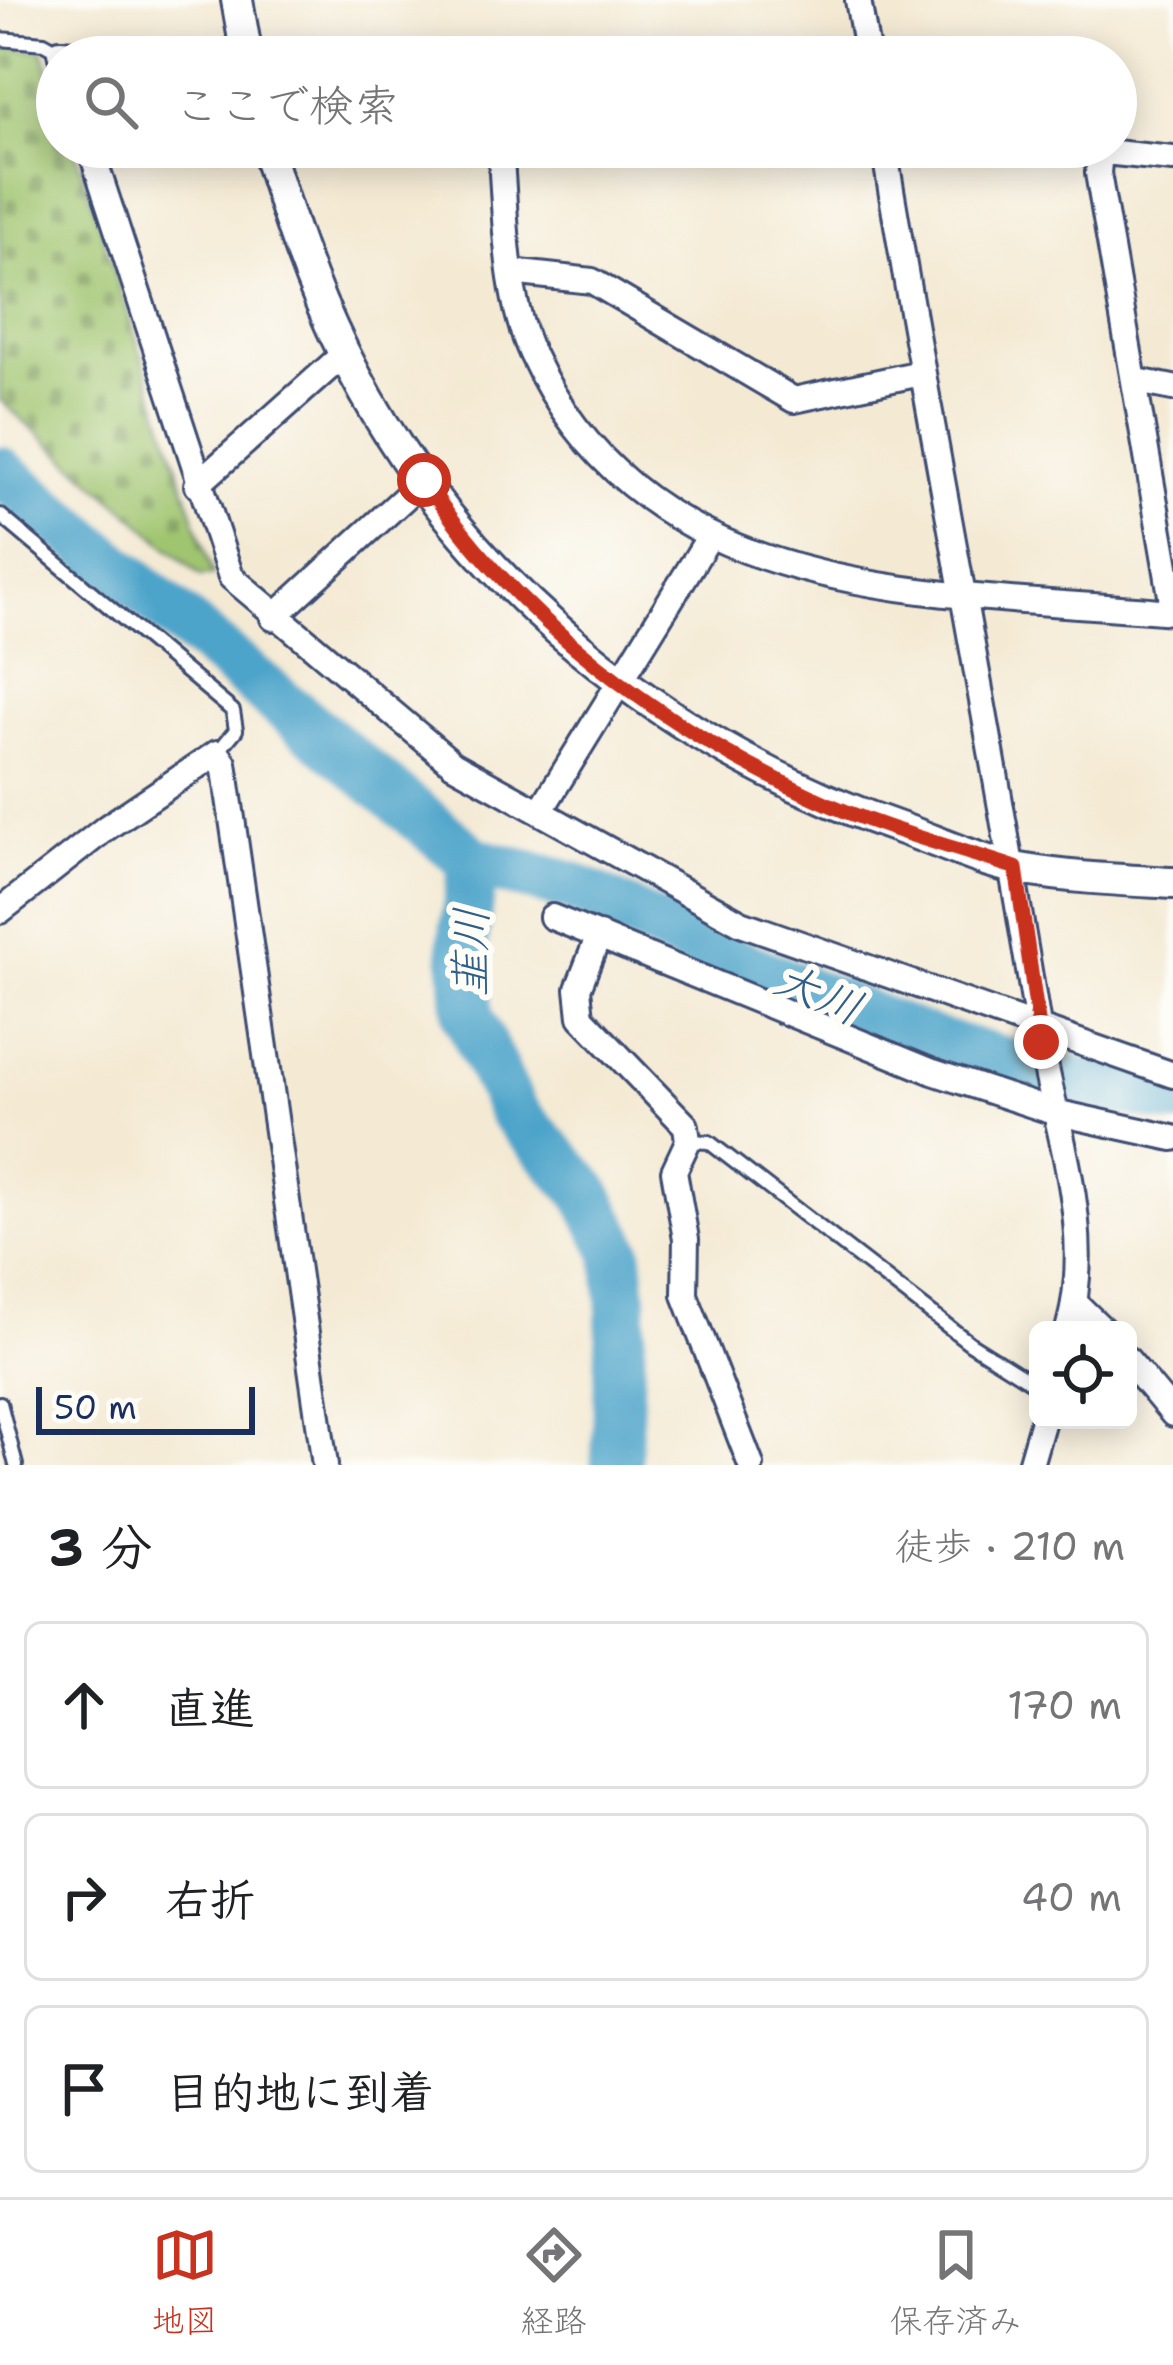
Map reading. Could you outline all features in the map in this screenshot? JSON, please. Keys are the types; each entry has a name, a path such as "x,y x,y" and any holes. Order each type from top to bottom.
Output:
{"street":[{"path":"237,0 243,36"},
{"path":"858,0 864,36"},
{"path":"1137,156 1173,159"},
{"path":"97,168 231,577 273,618 453,764 741,923 1039,1034 1173,1075"},
{"path":"273,168 302,261 344,354 424,480 525,602 622,685 715,747 820,801 1016,868 1173,883"},
{"path":"502,168 511,272 531,352 570,419 631,488 708,539 794,570 964,593 1173,609 1098,168"},
{"path":"887,168 921,373 1016,868 1039,1034 1078,1221 1082,1262 1071,1321"},
{"path":"511,272 592,281 794,400 921,373"},
{"path":"197,484 344,354"},
{"path":"1137,381 1173,388"},
{"path":"273,618 424,480"},
{"path":"541,810 708,539"},
{"path":"0,911 106,828 217,753 224,763 252,932 325,1465"},
{"path":"551,916 933,1072 1173,1138"},
{"path":"599,934 578,989 580,1017 641,1084 678,1114 688,1141 674,1171 686,1239 685,1295 751,1465"},
{"path":"1076,1304 1093,1321"},
{"path":"1137,1371 1173,1414"},
{"path":"1030,1465 1040,1429"}],"lane":[{"path":"0,38 36,42"},
{"path":"0,514 232,711 236,730 217,753"},
{"path":"688,1141 709,1142 971,1344 1029,1380"},
{"path":"0,1403 16,1465"}],"green space":[{"path":"0,47 36,50 36,168 81,168 213,575 201,576 0,400"}],"waterway":[{"name":"大川","path":"0,472 474,862 572,887 738,964 930,1041 1071,1081 1173,1099"},
{"name":"韮川","path":"474,862 463,943 468,1016 513,1112 586,1192 617,1251 622,1301 616,1465"}],"route":[{"path":"424,480 525,602 622,685 715,747 820,801 1016,868 1041,1042"}]}
